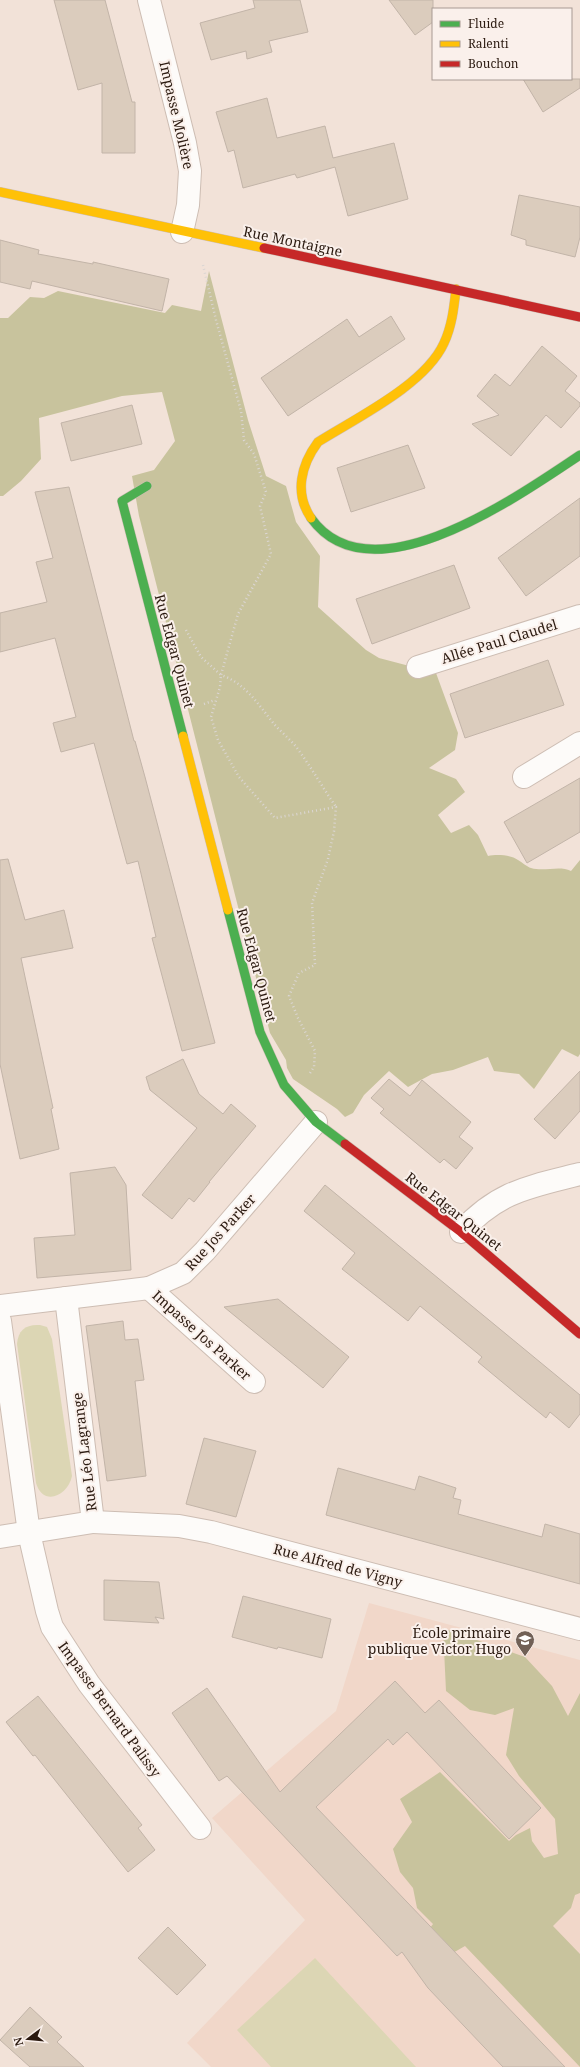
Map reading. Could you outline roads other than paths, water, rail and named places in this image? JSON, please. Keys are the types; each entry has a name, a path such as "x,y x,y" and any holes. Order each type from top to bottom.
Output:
{"street":[{"name":"Impasse Molière","path":"149,0 185,143 190,171 188,205 182,232"},
{"name":"Rue Montaigne","path":"0,192 182,232 456,289 580,317"},
{"path":"456,289 450,328 440,351 429,365 412,380 318,442 311,451 302,476 301,489 303,503 318,529 332,540 350,546 372,548 422,540 449,532 488,514 580,455"},
{"name":"Rue Edgar Quinet","path":"147,486 122,500 260,1032 275,1069 293,1098 316,1122 461,1232 580,1334"},
{"name":"Allée Paul Claudel","path":"418,667 580,616"},
{"path":"524,777 580,743"},
{"name":"Rue Jos Parker","path":"0,1306 149,1288 183,1272 205,1251 316,1122"},
{"path":"461,1232 486,1207 507,1195 580,1174"},
{"name":"Impasse Jos Parker","path":"149,1288 254,1382"},
{"name":"Rue Léo Lagrange","path":"30,1533 93,1522 66,1298"},
{"path":"0,1321 30,1533 0,1537"},
{"name":"Rue Alfred de Vigny","path":"93,1522 179,1526 211,1532 580,1629"},
{"name":"Impasse Bernard Palissy","path":"30,1533 47,1611 60,1641 136,1748 200,1828"}],"place":[{"name":"École primaire publique Victor Hugo","path":"525,1657"}]}
